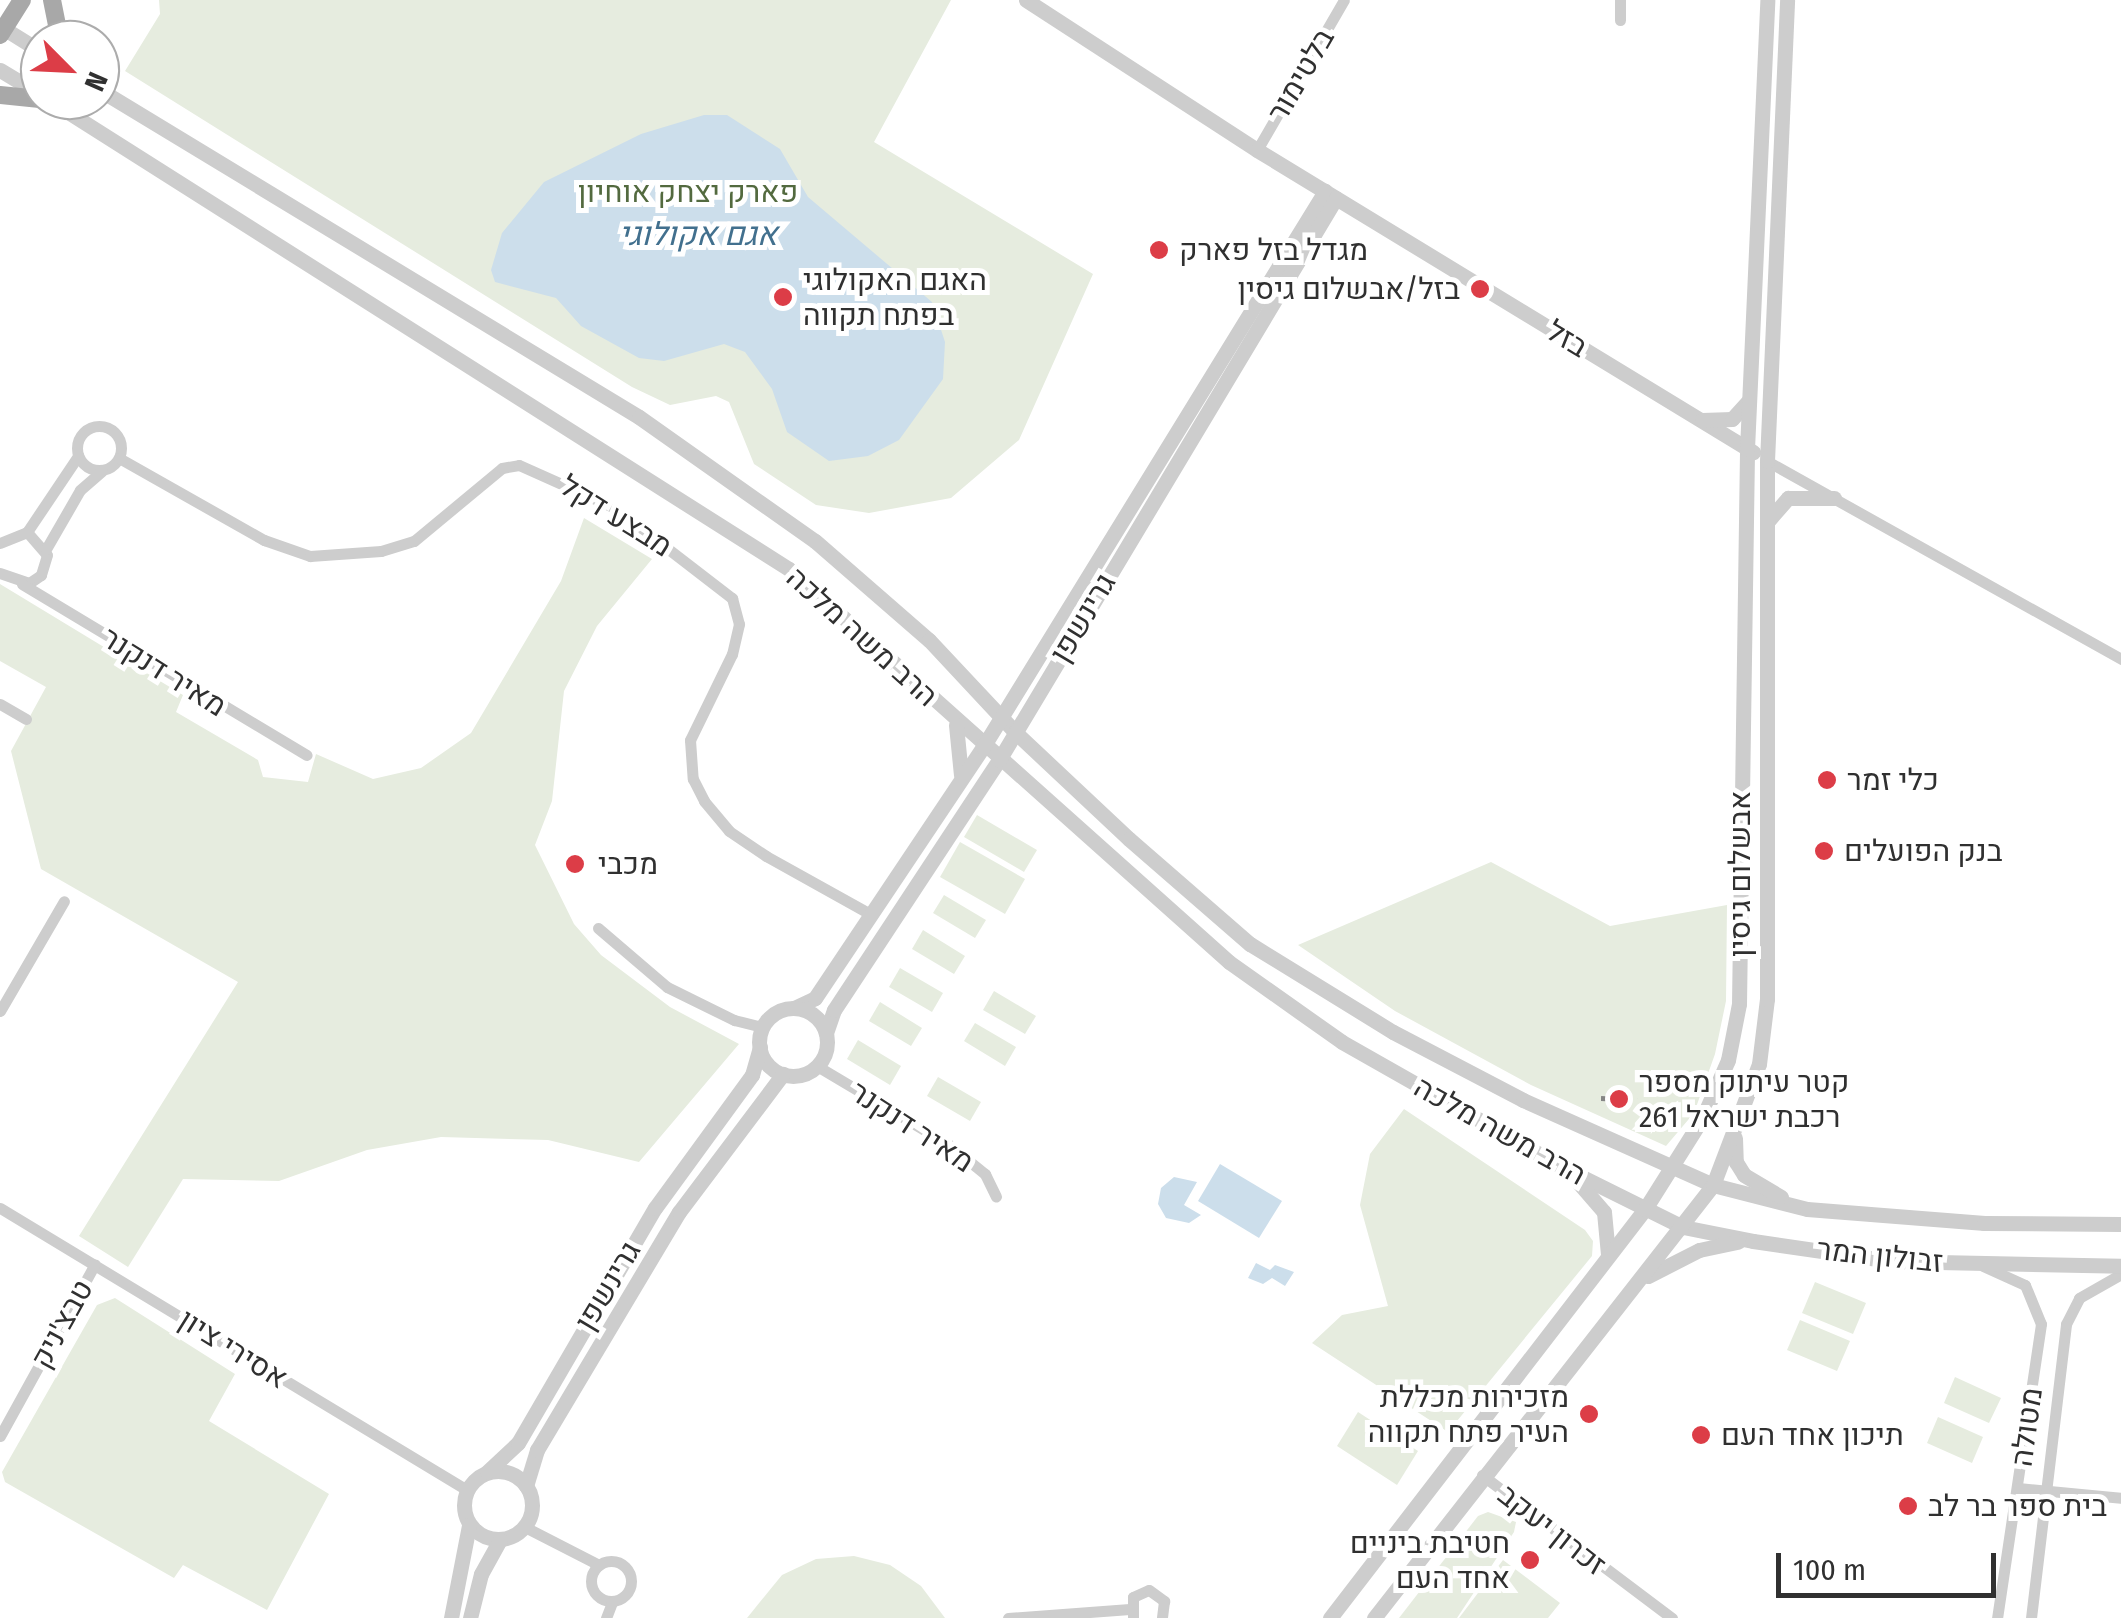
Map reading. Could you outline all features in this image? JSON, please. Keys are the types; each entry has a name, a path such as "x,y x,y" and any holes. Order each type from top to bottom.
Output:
{"main road":[{"path":"1,30 22,0"}],"street":[{"name":"בזל","path":"1026,0 1257,150 1747,449 2121,659"},
{"name":"בלטימור","path":"1257,150 1344,0"},
{"path":"1620,0 1620,20"},
{"name":"אבשלום גיסין","path":"1330,1618 1645,1209 1672,1169 1728,1060 1739,1004 1747,449 1767,0"},
{"name":"אבשלום גיסין","path":"1374,1618 1482,1475 1683,1227 1712,1185 1759,1064 1767,998 1767,461 1787,0"},
{"name":"הרב משה מלכה","path":"120,102 640,417 816,541 929,640 1040,756 1250,944 1393,1032 1672,1169"},
{"name":"הרב משה מלכה","path":"78,120 789,569 983,747 1245,973 1342,1042 1566,1169 1645,1209"},
{"name":"גרינשפן","path":"983,747 1330,195"},
{"name":"גרינשפן","path":"826,1033 834,1010 1015,732 1330,195"},
{"path":"1698,419 1732,419 1750,400"},
{"path":"0,542 27,532 78,456 81,435 100,426 118,436 120,458 80,490 46,549 41,575 22,584"},
{"path":"78,456 87,468 102,471"},
{"name":"מבצע דקל","path":"120,458 264,540 310,556 381,551 414,541 502,468 519,465 615,508 732,598 740,624 732,654 690,740 693,779 704,801 754,848 870,914"},
{"path":"1766,526 1788,498 1834,498"},
{"path":"27,532 46,549"},
{"name":"מאיר דנקנר","path":"0,574 307,755"},
{"path":"978,693 1004,701 1015,696"},
{"path":"1033,702 1028,729 1040,756"},
{"path":"0,704 26,719"},
{"path":"954,721 964,762 960,780"},
{"path":"598,928 667,986 734,1020 763,1027 814,998 983,747"},
{"path":"979,791 1006,782 1026,784"},
{"path":"0,1012 64,902"},
{"path":"763,1027 760,1047 768,1064 782,1074 817,1066 826,1033 820,1020 794,1008"},
{"name":"גרינשפן","path":"487,1472 518,1443 655,1208 752,1075 760,1047"},
{"name":"מאיר דנקנר","path":"817,1066 962,1154 986,1174 996,1197"},
{"name":"גרינשפן","path":"526,1486 536,1450 679,1212 782,1074"},
{"path":"1736,1130 1734,1149 1744,1175 1807,1209"},
{"path":"1566,1169 1604,1212 1611,1241 1606,1262"},
{"name":"זבולון המר","path":"1672,1169 1712,1185 1807,1209 1984,1223 2121,1224"},
{"name":"אסירי ציון","path":"0,1208 467,1490"},
{"name":"זבולון המר","path":"1645,1209 1683,1227 1754,1241 1982,1266 2121,1266"},
{"path":"1626,1294 1674,1260 1722,1244 1754,1241"},
{"name":"טבצ'ניק","path":"0,1436 95,1264"},
{"name":"מטולה","path":"1982,1266 2025,1285 2039,1309 2018,1488 1996,1618"},
{"name":"מטולה","path":"2031,1618 2066,1324 2079,1298 2121,1274"},
{"path":"450,1618 469,1524 467,1490 487,1472 510,1473 526,1486 532,1504 525,1527 500,1540 481,1574 470,1618"},
{"name":"זכרון יעקב","path":"1482,1475 1672,1618"},
{"path":"2018,1488 2121,1498"},
{"path":"469,1524 500,1540"},
{"path":"525,1527 599,1565 616,1561 631,1575 626,1595 612,1602 606,1618"},
{"path":"599,1565 592,1585 612,1602"},
{"path":"1008,1618 1132,1614 1138,1593 1150,1590 1160,1596 1166,1616"}],"green space":[{"name":"פארק יצחק אוחיון","path":"159,0 951,0 874,142 1093,274 1019,440 951,498 869,513 816,505 754,464 729,402 716,396 670,405 632,387 125,71 160,14"},
{"path":"584,518 652,559 597,626 564,691 552,801 535,845 574,924 601,955 670,1007 739,1044 639,1162 548,1140 441,1137 367,1150 279,1181 183,1179 128,1267 79,1236 238,982 41,869 11,751 46,687 0,661 0,584 183,695 176,712 258,760 263,777 308,782 316,754 373,779 421,768 471,733 561,581"},
{"path":"977,815 1037,850 1024,872 964,837"},
{"path":"960,842 1025,879 1005,914 940,877"},
{"path":"1491,862 1610,926 1727,905 1726,1001 1715,1054 1694,1113 1666,1146 1531,1085 1395,1011 1298,945"},
{"path":"944,895 986,920 975,938 933,913"},
{"path":"923,930 965,956 954,974 912,949"},
{"path":"900,968 943,993 932,1012 889,987"},
{"path":"994,991 1036,1016 1025,1034 983,1010"},
{"path":"880,1002 922,1028 911,1046 869,1021"},
{"path":"975,1023 1016,1047 1005,1066 964,1041"},
{"path":"858,1040 901,1066 890,1085 847,1059"},
{"path":"938,1077 981,1102 970,1121 927,1096"},
{"path":"1404,1109 1585,1230 1593,1241 1592,1256 1448,1432 1312,1343 1342,1315 1388,1306 1360,1205 1370,1154"},
{"path":"1815,1282 1866,1303 1853,1334 1802,1313"},
{"path":"115,1298 235,1374 209,1421 329,1494 267,1610 183,1565 174,1578 5,1482 2,1472 97,1305"},
{"path":"1800,1320 1850,1341 1837,1371 1787,1350"},
{"path":"1955,1377 2001,1398 1989,1423 1944,1403"},
{"path":"1358,1412 1418,1451 1397,1485 1337,1446"},
{"path":"1938,1417 1983,1437 1972,1463 1927,1443"},
{"path":"1488,1512 1516,1522 1514,1532 1457,1618 1399,1618 1478,1516"},
{"path":"854,1556 890,1565 921,1586 945,1618 747,1618 782,1575 816,1559"},
{"path":"1503,1560 1560,1603 1548,1618 1459,1618"}],"water":[{"name":"אגם אקולוגי","path":"704,115 727,115 780,149 808,197 932,302 945,342 943,379 899,440 868,456 829,461 787,432 772,389 745,352 724,344 664,361 639,358 581,326 556,298 495,282 491,270 502,233 544,182 641,134"},
{"path":"1220,1164 1282,1201 1259,1238 1198,1201"},
{"path":"1174,1177 1197,1182 1184,1205 1201,1215 1189,1223 1166,1218 1158,1204 1161,1188"},
{"path":"1256,1263 1270,1270 1275,1265 1294,1272 1285,1286 1272,1278 1263,1284 1248,1278"}],"railway":[{"path":"1601,1098 1637,1100"}],"place":[{"name":"מגדל בזל פארק","path":"1159,250"},
{"name":"בזל/אבשלום גיסין","path":"1480,289"},
{"name":"האגם האקולוגי בפתח תקווה","path":"783,297"},
{"name":"כלי זמר","path":"1827,780"},
{"name":"בנק הפועלים","path":"1824,851"},
{"name":"מכבי","path":"575,864"},
{"name":"קטר עיתוק מספר 261 רכבת ישראל","path":"1619,1099"},
{"name":"מזכירות מכללת העיר פתח תקווה","path":"1589,1414"},
{"name":"תיכון אחד העם","path":"1701,1435"},
{"name":"בית ספר בר לב","path":"1908,1506"},
{"name":"חטיבת ביניים אחד העם","path":"1530,1560"}]}
